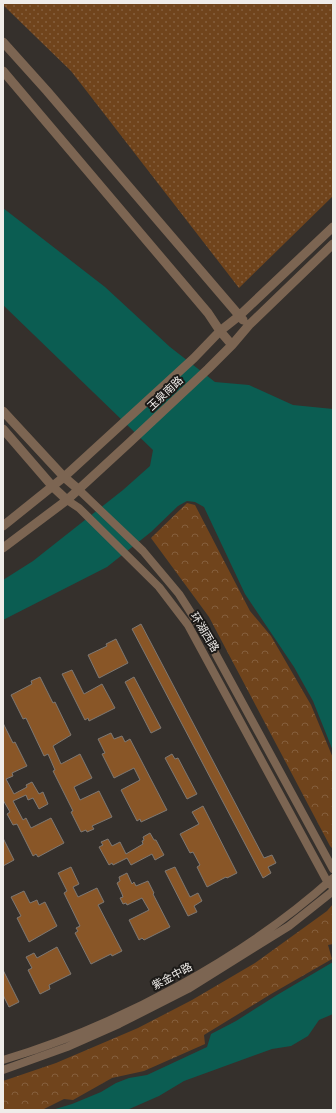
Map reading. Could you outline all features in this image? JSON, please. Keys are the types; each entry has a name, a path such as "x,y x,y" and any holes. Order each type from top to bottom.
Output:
{"street":[{"path":"3,42 47,91 239,316 249,325"},
{"path":"3,71 208,313 232,345"},
{"name":"玉泉南路","path":"3,526 53,487 194,358 220,331 239,316 333,227"},
{"name":"玉泉南路","path":"3,548 67,500 208,370 249,325 333,244"},
{"name":"环湖西路","path":"3,411 64,477 143,551 178,594 207,638 333,869"},
{"name":"环湖西路","path":"3,429 53,487 67,500 79,508 159,587 188,625 331,883"},
{"name":"紫金中路","path":"3,1060 72,1037 188,980 288,916 331,883"},
{"name":"紫金中路","path":"3,1070 67,1047 119,1024 188,989 289,926 333,891"}],"green space":[{"path":"3,3 333,3 333,196 239,288 71,71 3,5"},
{"path":"187,503 195,505 250,611 271,636 311,705 333,758 333,849 330,846 209,617 151,538"},
{"path":"333,904 333,944 328,945 332,959 204,1035 205,1044 144,1071 112,1078 73,1100 64,1099 42,1110 3,1110 3,1081 56,1063 138,1028 192,1000 255,963 327,911"}],"water":[{"path":"3,208 105,287 170,347 215,382 249,385 293,405 333,409 333,751 313,701 294,667 245,594 204,507 195,502 187,501 178,506 151,532 107,567 3,620 3,580 33,561 123,490 150,466 153,450 3,305"},
{"path":"333,962 333,1014 319,1020 308,1036 291,1046 272,1049 184,1081 159,1096 127,1110 52,1110 72,1104 101,1092 116,1083 129,1078 147,1075 207,1047 211,1034 236,1021"}],"building":[{"path":"141,624 264,858 272,855 276,863 268,867 271,873 263,878 132,629"},
{"path":"116,639 128,663 99,678 88,655 107,646 106,644"},
{"path":"72,670 84,694 102,684 115,708 89,721 88,718 85,720 62,674"},
{"path":"40,677 53,703 55,702 71,735 53,746 61,764 80,754 92,778 74,787 80,800 99,791 112,817 92,826 94,829 87,832 86,830 81,832 71,812 73,811 53,771 55,770 48,754 44,756 26,718 23,719 11,695 32,684 31,681"},
{"path":"134,677 161,728 151,733 125,682"},
{"path":"3,723 13,743 15,742 27,766 12,773 13,776 6,779 14,794 27,787 26,785 32,782 39,794 43,792 48,804 39,809 33,798 28,800 26,795 13,801 23,820 26,818 31,828 51,818 64,843 38,857 36,854 33,856 17,824 13,825 7,814 10,812 3,800"},
{"path":"111,733 114,739 122,736 125,742 130,739 167,810 141,822 140,819 137,821 121,790 140,780 134,768 114,778 102,754 105,753 98,739"},
{"path":"172,754 175,759 178,758 197,794 187,799 165,758"},
{"path":"203,806 237,873 207,887 197,867 200,865 193,852 190,853 180,834 199,824 192,812"},
{"path":"150,833 154,840 156,840 164,855 155,860 152,854 131,865 127,858 113,865 112,863 109,865 99,847 103,845 101,842 108,839 112,846 120,842 126,854 143,844 143,837"},
{"path":"3,838 14,860 3,866"},
{"path":"71,867 79,884 73,887 78,897 97,888 104,902 98,905 122,951 112,956 111,954 91,964 75,933 78,931 76,928 80,926 64,893 67,891 58,873"},
{"path":"175,867 190,897 198,893 202,901 194,906 197,912 188,916 165,871"},
{"path":"127,873 132,884 134,882 136,886 148,881 170,927 144,940 142,938 139,940 129,920 149,910 142,898 127,905 126,903 123,904 120,898 123,897 117,883 120,881 119,877"},
{"path":"24,891 30,903 37,900 39,905 45,902 57,926 29,942 17,918 21,916 11,897"},
{"path":"57,947 71,974 49,985 50,989 40,994 28,970 32,968 26,957 34,953 37,958"},
{"path":"3,970 19,1002 9,1007 3,995"}]}
